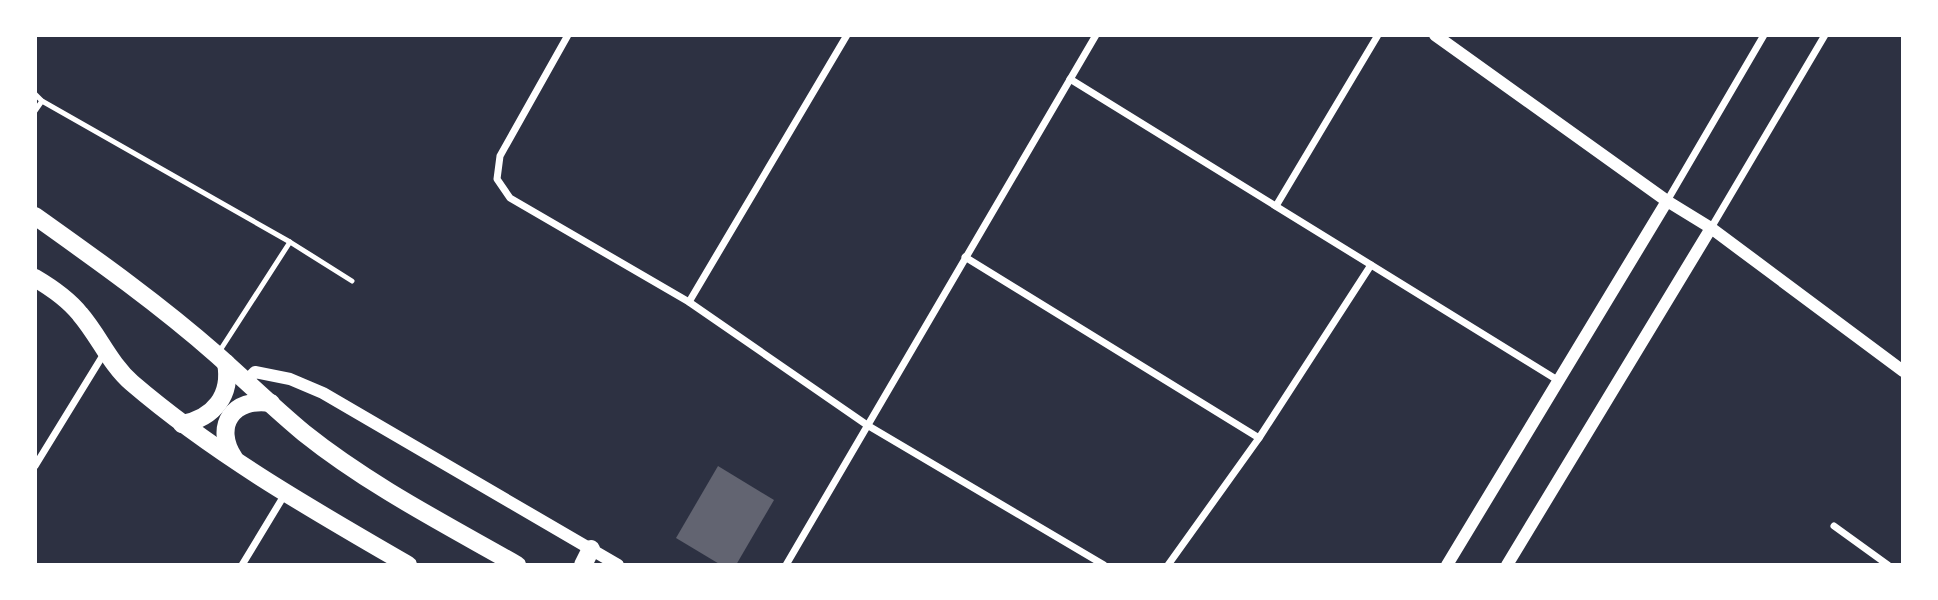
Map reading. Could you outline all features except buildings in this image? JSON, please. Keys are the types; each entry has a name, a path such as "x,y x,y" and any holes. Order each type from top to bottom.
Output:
{"main road":[{"path":"35,216 128,281 305,434 359,471 517,565"},
{"path":"35,278 64,298 81,315 128,379 183,424 286,494 408,565"},
{"path":"183,424 206,417 215,409 226,387 228,375 221,359"},
{"path":"234,458 224,435 227,422 234,411 245,404 258,401 271,403"}],"street":[{"path":"568,35 500,156 497,179 510,198 689,302 867,425 1104,565"},
{"path":"689,302 847,35"},
{"path":"786,565 1096,35"},
{"path":"1276,206 1378,35"},
{"path":"1435,35 1667,201 1711,228 1903,371"},
{"path":"1447,565 1765,35"},
{"path":"1507,565 1825,35"},
{"path":"1070,79 1559,382"},
{"path":"965,257 1259,439"},
{"path":"1168,565 1259,439 1371,265"},
{"path":"35,466 105,351"},
{"path":"245,382 255,372 290,379 323,393 587,557 618,565"},
{"path":"242,565 286,494"},
{"path":"1834,526 1888,565"}],"lane":[{"path":"35,94 41,101 290,242 352,281"},
{"path":"35,111 41,101"},
{"path":"221,359 290,242"}]}
